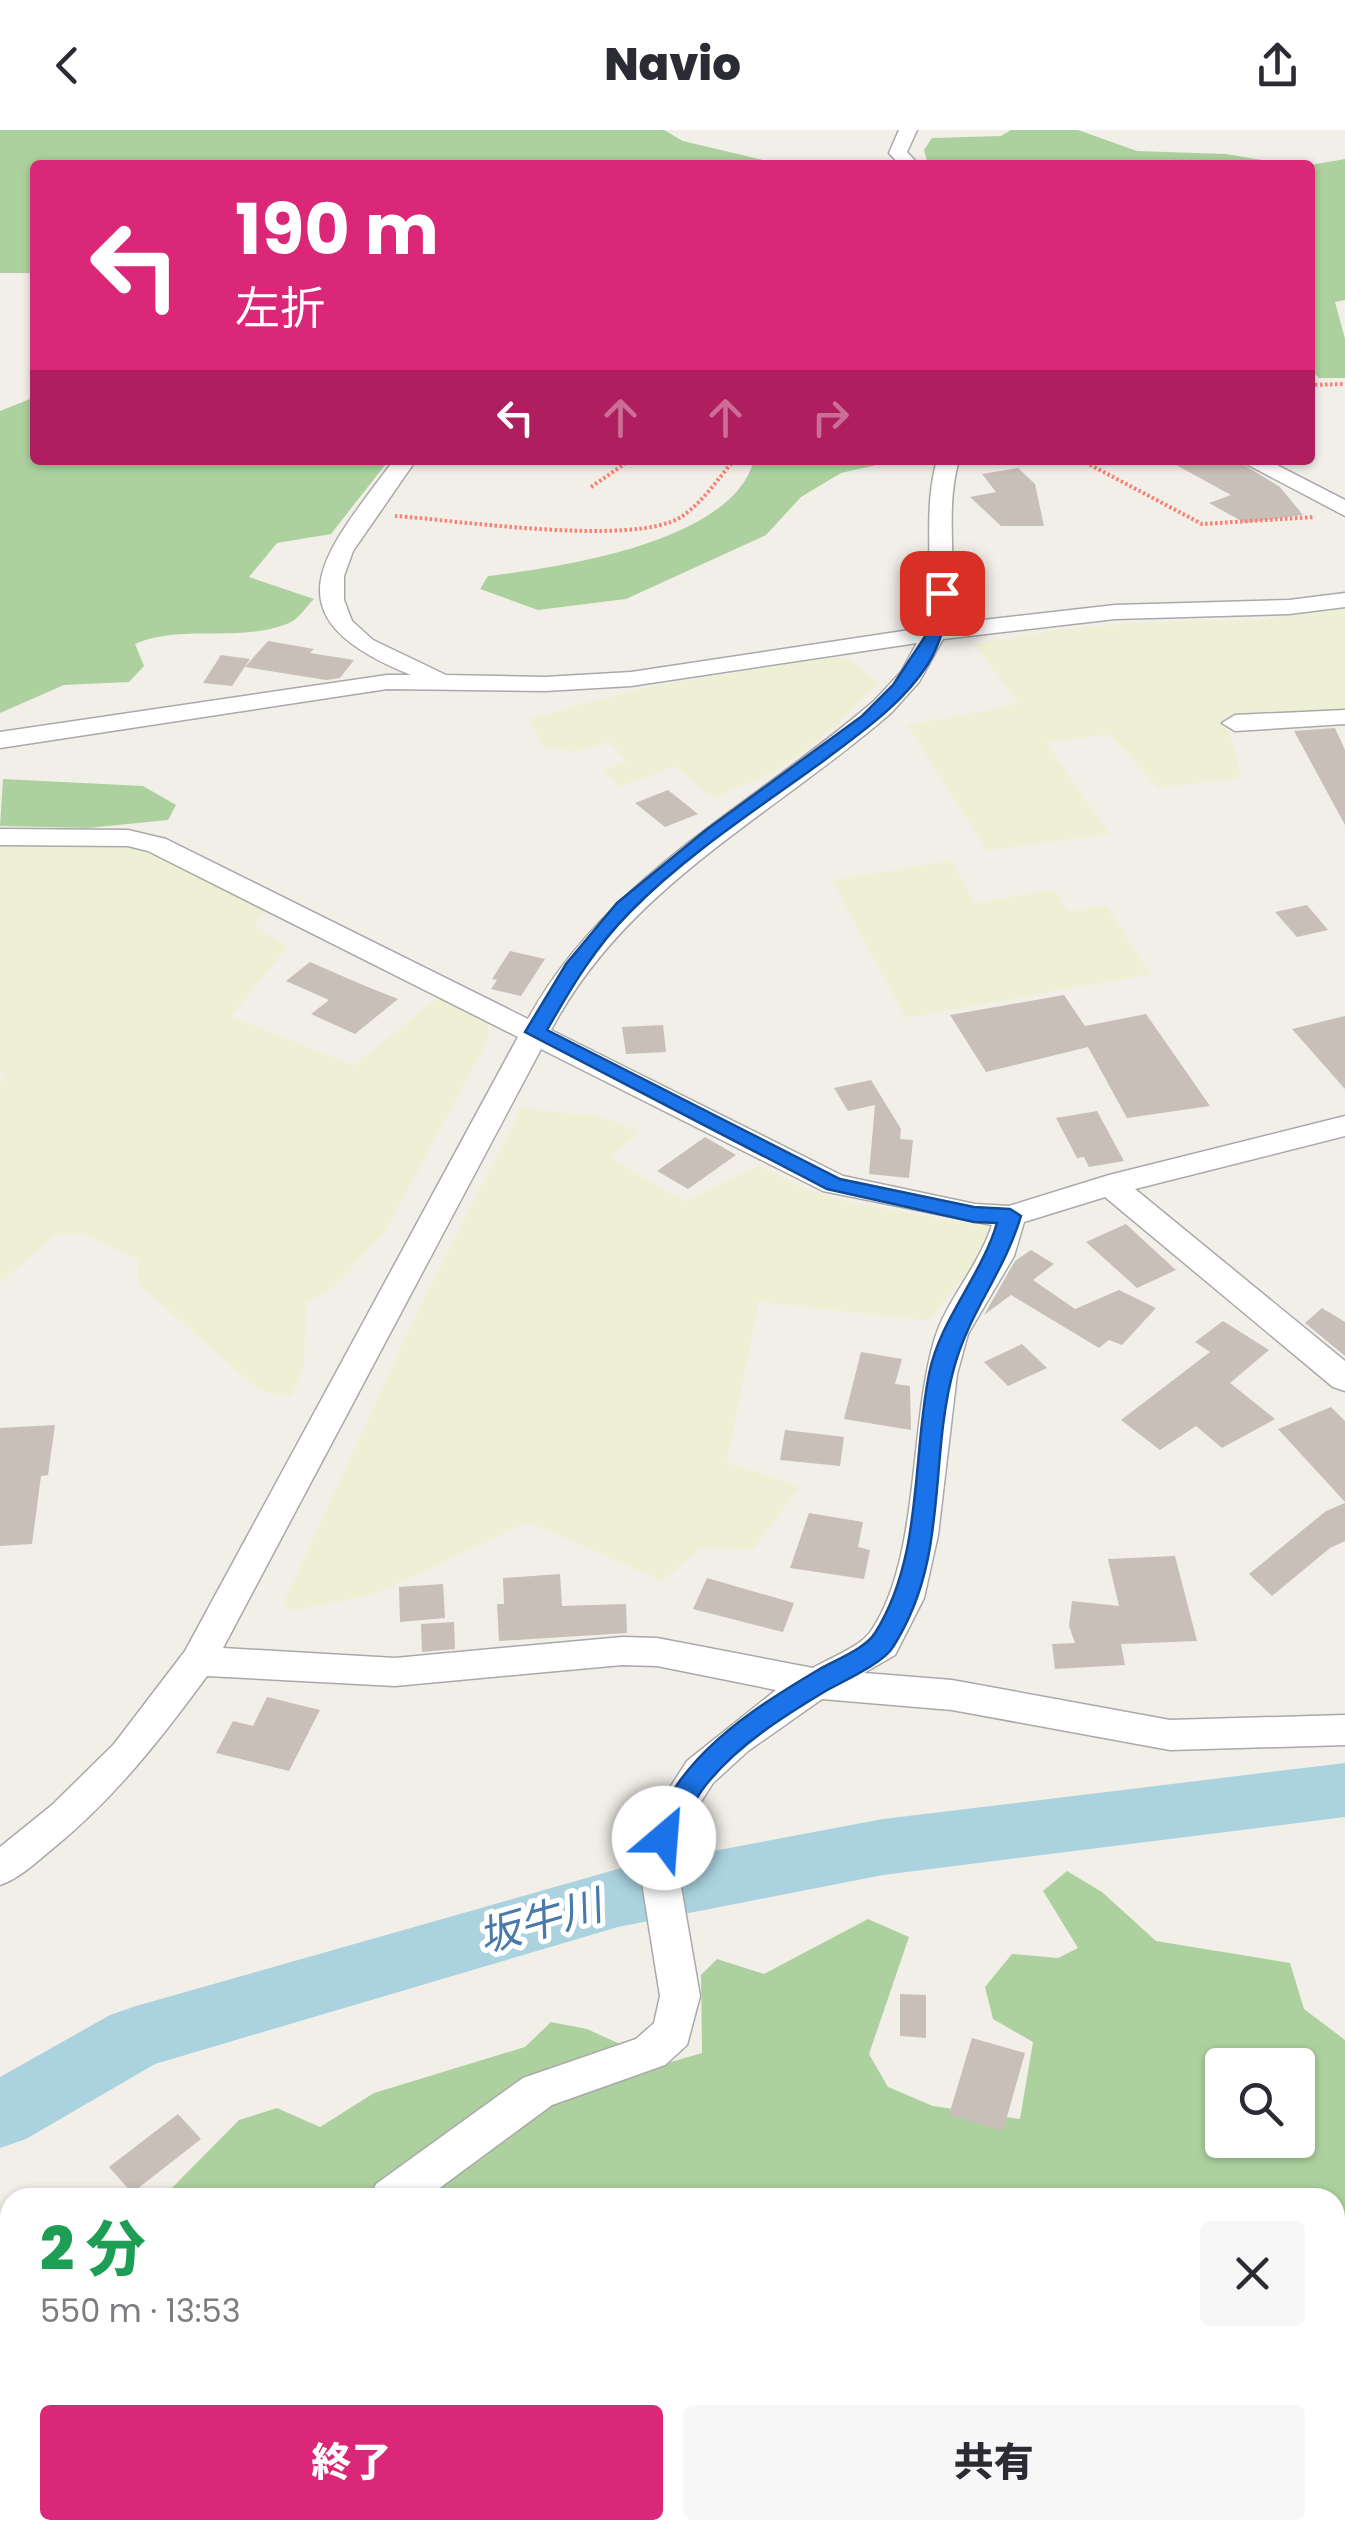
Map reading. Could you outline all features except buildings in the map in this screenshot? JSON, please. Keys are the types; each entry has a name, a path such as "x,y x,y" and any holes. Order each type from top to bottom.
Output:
{"street":[{"path":"905,160 898,153 908,130"},
{"path":"401,465 342,546 331,587 332,609 346,630 364,645 448,684"},
{"path":"0,1869 66,1816 127,1755 198,1661 568,974 624,908 713,834 868,719 920,664 936,632 944,564 941,477 946,465"},
{"path":"1260,465 1345,509"},
{"path":"0,740 387,682 545,684 631,679 936,632 1116,612 1290,607 1345,600"},
{"path":"1236,723 1344,719"},
{"path":"0,837 128,838 157,846 834,1184 974,1214 1010,1216 1109,1185 1345,1126"},
{"path":"1109,1185 1155,1218 1345,1379"},
{"path":"405,2188 538,2090 650,2052 672,2032 680,1996 657,1858 670,1817 700,1772 735,1740 776,1708 882,1645 906,1598 921,1536 940,1374 952,1334 998,1256 1010,1216"},
{"path":"198,1661 395,1672 622,1651 657,1652 821,1684 952,1695 1170,1735 1345,1730"}],"path":[{"path":"1315,385 1345,384"},
{"path":"591,487 623,465"},
{"path":"359,520 420,517 599,530 655,526 678,519 693,507 730,465"},
{"path":"1090,465 1202,524 1279,522 1345,509"}],"green space":[{"path":"0,130 664,130 683,141 763,160 30,160 30,273 0,273"},
{"path":"1011,130 1078,130 1137,151 1226,154 1262,160 927,160 924,150 932,138 1001,136"},
{"path":"1345,159 1345,300 1335,302 1345,339 1345,378 1319,378 1315,374 1315,164"},
{"path":"30,399 30,465 385,465 331,534 277,543 249,577 314,599 294,620 253,632 153,638 135,644 144,666 129,682 64,685 0,713 0,411"},
{"path":"751,465 877,465 841,473 801,497 766,535 626,599 538,610 480,589 488,576 598,557 679,531 713,512 739,488"},
{"path":"1345,607 1345,711 1225,718 1242,778 1158,788 1109,734 1046,743 1110,834 987,851 907,725 1018,704 975,644 1054,630 1142,622 1261,619"},
{"path":"847,658 878,682 838,724 801,753 774,772 719,796 709,796 676,766 621,787 601,770 627,762 608,742 574,752 544,748 528,719 645,687"},
{"path":"3,779 143,786 176,805 168,820 88,828 0,826"},
{"path":"0,844 134,848 157,854 266,910 255,925 287,948 231,1017 354,1065 439,997 488,1021 488,1040 387,1229 334,1287 306,1304 304,1368 291,1396 260,1391 139,1285 138,1260 86,1235 56,1235 0,1283 0,1083 7,1075 0,1074"},
{"path":"952,860 975,903 1054,889 1068,911 1106,905 1151,974 906,1018 831,880"},
{"path":"522,1107 602,1117 639,1132 611,1158 684,1201 760,1165 808,1190 853,1203 988,1227 978,1259 929,1321 759,1302 727,1462 800,1486 753,1550 702,1548 662,1581 528,1522 376,1594 294,1611 283,1604 420,1306"},
{"path":"1067,1871 1102,1892 1156,1941 1290,1963 1304,2009 1345,2040 1345,2188 172,2188 239,2120 277,2108 320,2127 374,2093 525,2047 551,2022 587,2029 664,2064 702,2053 701,1975 717,1959 764,1974 868,1919 909,1937 869,2054 888,2087 933,2106 1020,2119 1033,2042 993,2019 985,1987 1012,1954 1058,1958 1078,1948 1043,1891"}],"waterway":[{"name":"坂牛川","path":"0,2115 136,2038 618,1898 883,1847 1345,1790"}],"route":[{"path":"664,1838 670,1817 700,1772 735,1740 776,1708 882,1645 906,1598 921,1536 940,1374 952,1334 998,1256 1010,1216 974,1214 834,1184 536,1032 560,986 624,908 661,874 868,719 900,689 920,664 936,632 942,593"}]}
